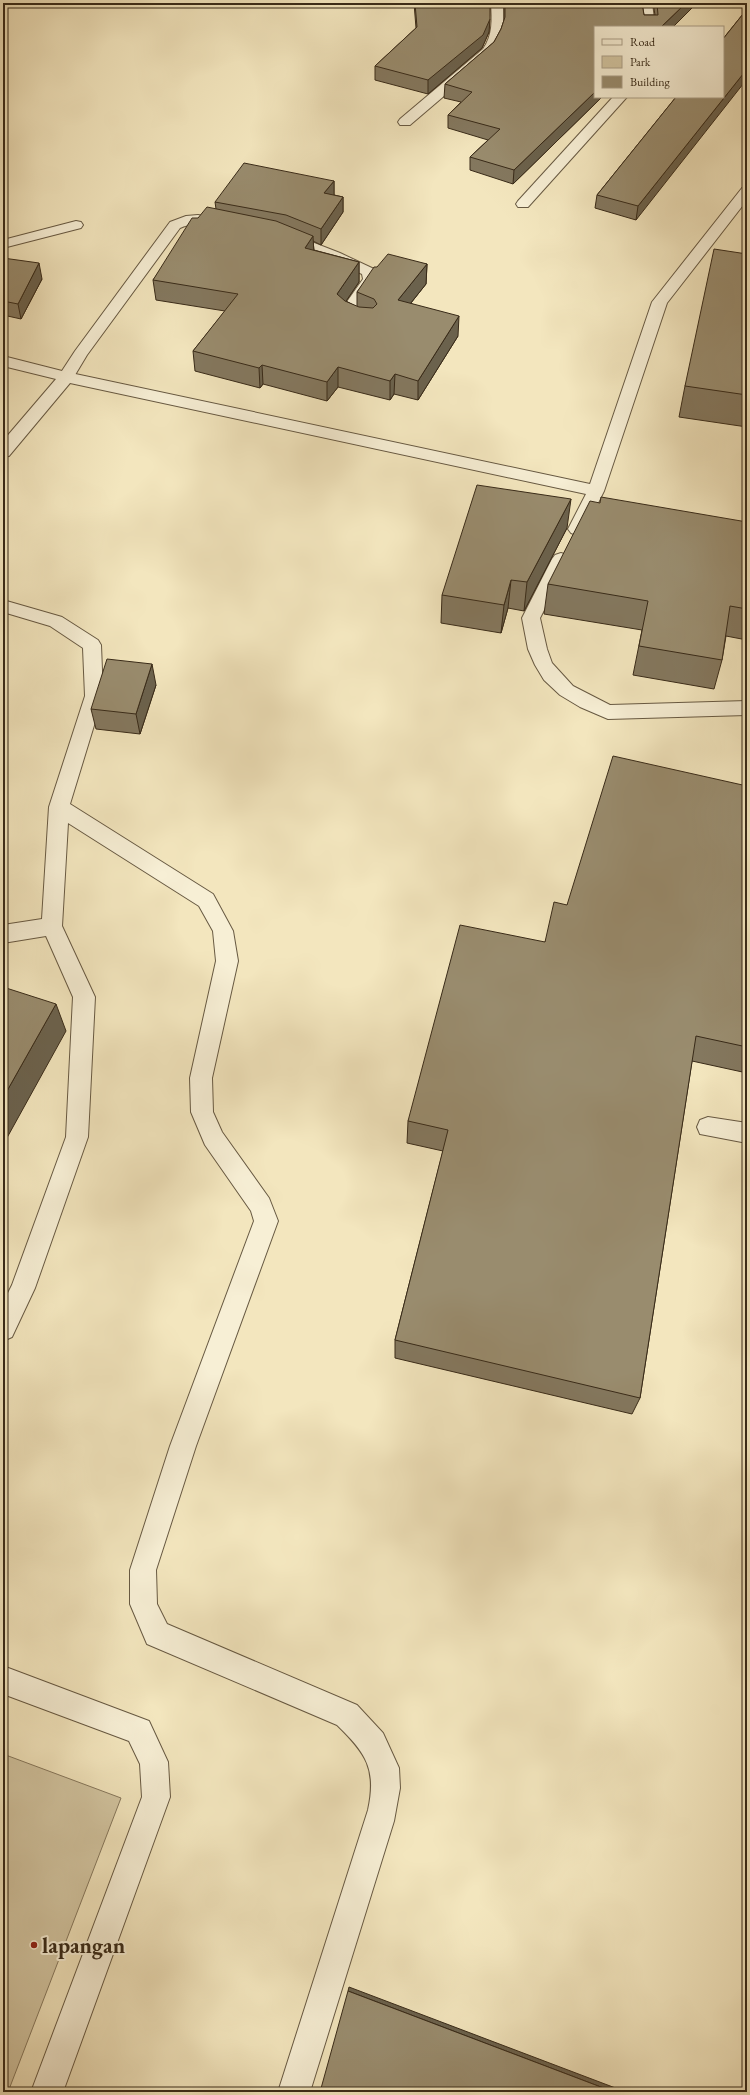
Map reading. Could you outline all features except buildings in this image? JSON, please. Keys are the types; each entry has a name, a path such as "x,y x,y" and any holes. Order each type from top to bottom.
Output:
{"street":[{"path":"405,122 488,52 496,42 498,32 497,3"},
{"path":"646,3 649,26"},
{"path":"523,204 619,98"},
{"path":"747,191 660,302 596,491 531,618 540,654 557,684 588,704 608,712 747,708"},
{"path":"3,452 66,377 80,354 175,225 183,220 198,219 236,226"},
{"path":"3,244 76,225"},
{"path":"274,233 335,256 369,272 370,279 347,313 351,317 368,323"},
{"path":"3,361 66,377 596,491"},
{"path":"3,606 56,622 92,645 94,696 59,806 52,926 84,997 77,1137 23,1288 3,1328"},
{"path":"59,806 206,900 223,931 227,961 201,1078 202,1112 213,1138 261,1206 266,1221 183,1446 143,1570 140,1592 145,1614 157,1634 347,1716 369,1735 381,1756 386,1779 382,1807 345,1936 294,2092"},
{"path":"3,934 52,926"},
{"path":"708,1127 747,1133"},
{"path":"3,1680 138,1731 154,1762 156,1797 47,2092"}],"green space":[{"name":"lapangan","path":"3,1754 121,1798 8,2092 3,2092"}],"place":[{"name":"lapangan","path":"34,1945"}]}
